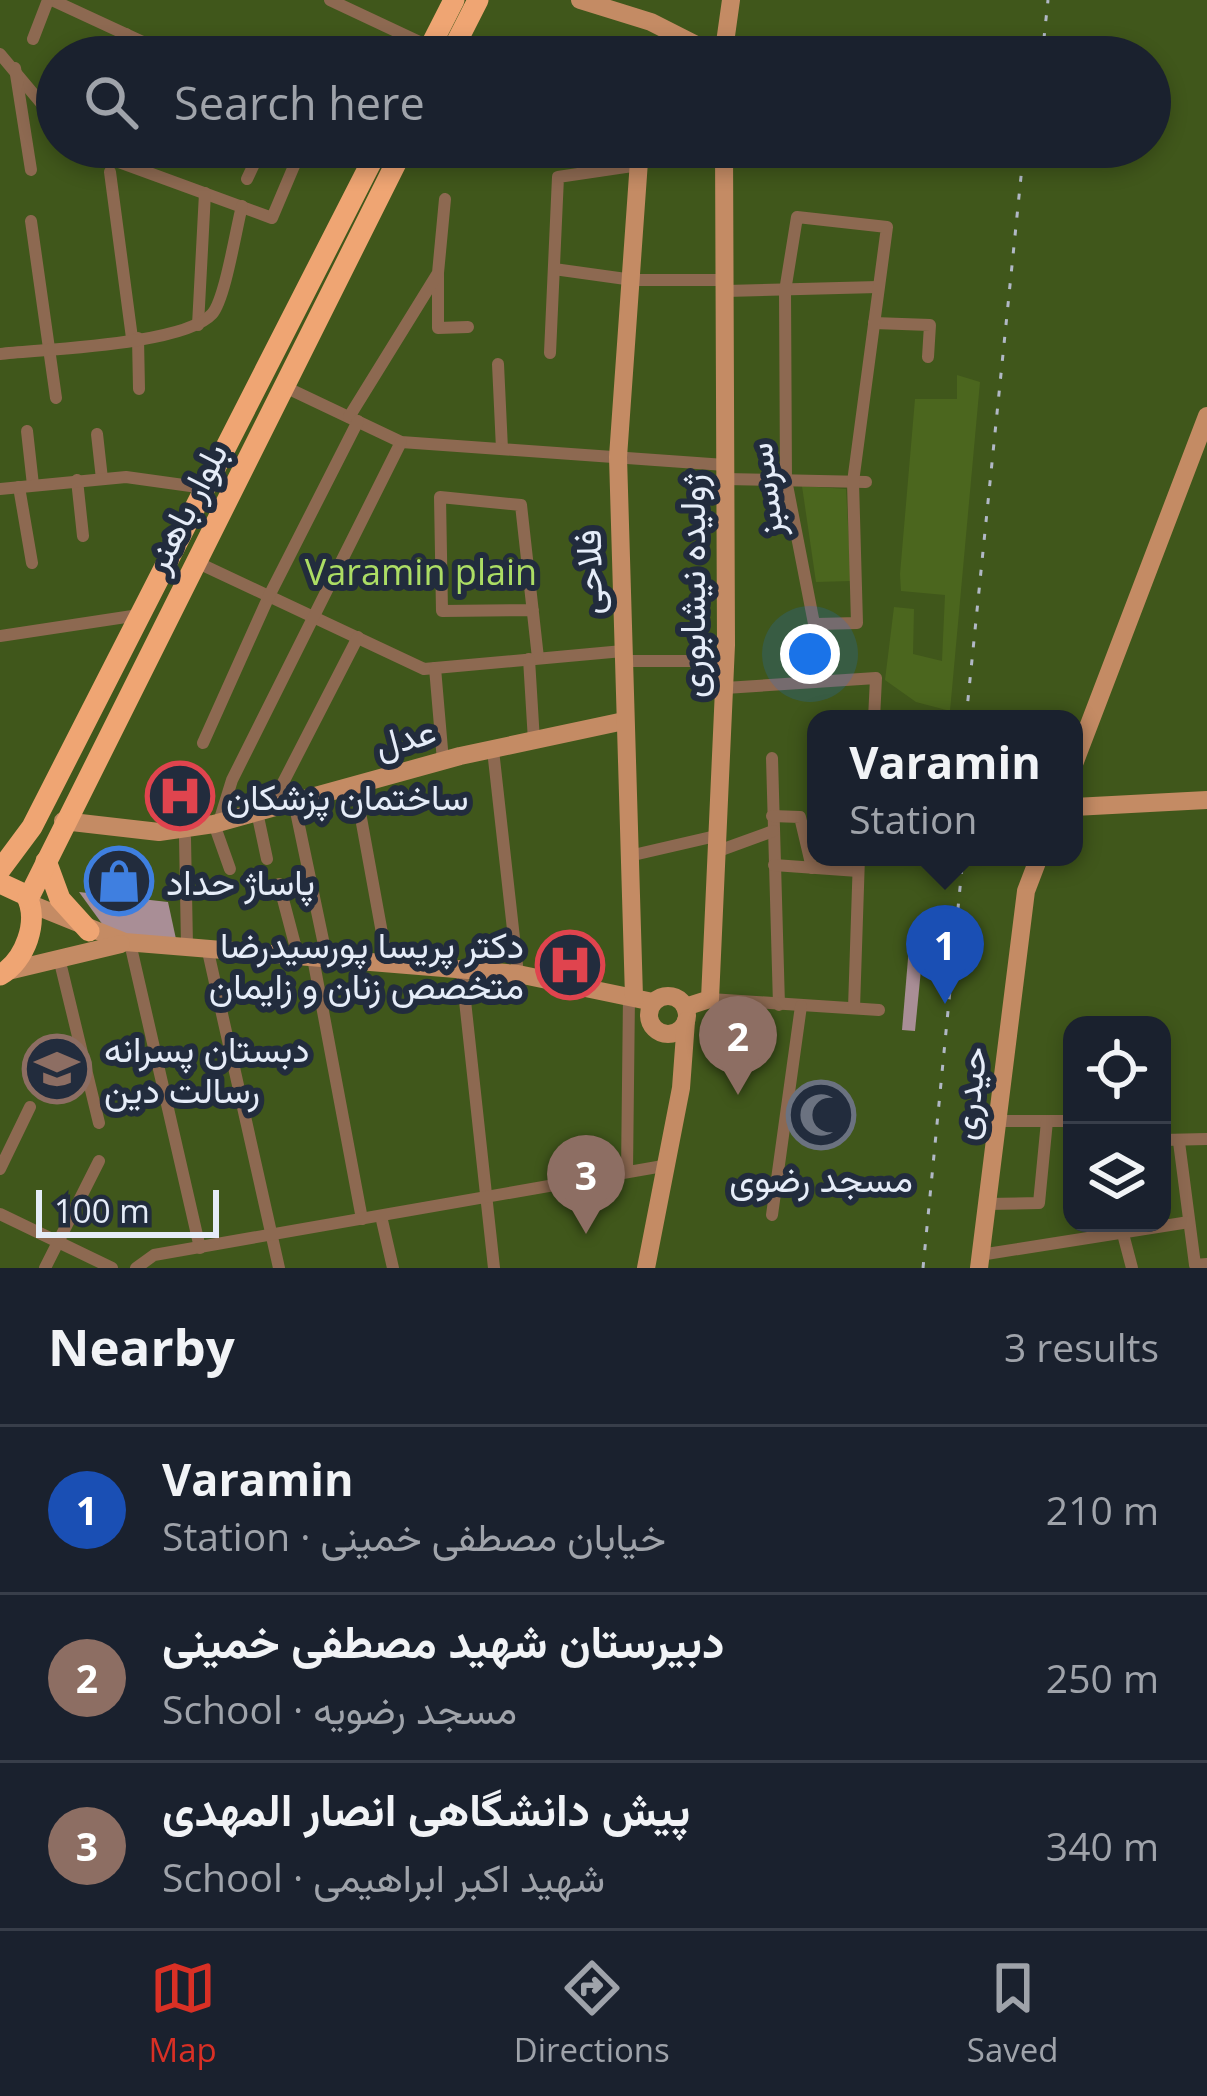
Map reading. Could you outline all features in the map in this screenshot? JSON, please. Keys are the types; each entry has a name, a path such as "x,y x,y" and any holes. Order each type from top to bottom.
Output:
{"main road":[{"path":"441,36 454,0"},
{"path":"449,36 478,0"},
{"path":"580,0 613,5 679,36"},
{"path":"725,36 730,0"},
{"name":"بلوار باهنر","path":"6,864 32,827 365,168"},
{"name":"بلوار باهنر","path":"4,973 30,930 30,902 63,821 393,168"},
{"name":"فلاحی","path":"638,168 618,457 629,856 639,998 682,1088"},
{"name":"ژولیده نیشابوری","path":"710,999 726,661 724,168"},
{"path":"1083,740 1207,416"},
{"name":"عدل","path":"63,821 159,832 216,823 443,761 624,721"},
{"path":"1083,807 1207,800"},
{"path":"6,864 17,872 43,869 60,899 88,931"},
{"name":"حیدری","path":"979,1262 1026,891 1036,866"},
{"path":"0,883 18,888 30,902 88,931 127,942 518,974 639,998 671,996 686,1014 682,1088 646,1268"},
{"path":"4,973 127,942"},
{"path":"657,1031 674,1034 686,1014 710,999"}],"street":[{"path":"33,39 50,0 130,36"},
{"path":"330,0 399,36"},
{"path":"0,54 36,95"},
{"path":"15,68 31,170"},
{"path":"136,168 272,218 293,168"},
{"path":"247,179 252,168"},
{"path":"550,353 558,176 590,168"},
{"path":"110,172 139,389"},
{"path":"198,325 206,193"},
{"path":"445,199 438,328 469,327"},
{"path":"0,354 135,338 198,325 214,312 242,206"},
{"name":"سرسبز","path":"825,680 786,480 785,291 796,217 887,227 878,287"},
{"path":"31,221 56,398"},
{"path":"554,269 785,291 878,287 860,482 857,623 817,624"},
{"path":"203,743 353,419 438,273"},
{"path":"874,323 930,325 928,357"},
{"path":"498,364 502,449"},
{"path":"283,386 401,442 618,457 786,480 860,482"},
{"path":"27,431 32,563"},
{"path":"97,434 102,479"},
{"path":"230,869 216,823 232,780 401,442"},
{"path":"0,489 102,479 205,488"},
{"path":"77,481 83,536"},
{"path":"533,610 442,611 440,497 521,505 533,610 534,741"},
{"path":"194,561 424,669 623,656 726,661"},
{"path":"0,636 140,615"},
{"path":"267,859 264,810 358,637"},
{"path":"435,668 443,761"},
{"path":"725,688 876,678 874,710"},
{"path":"493,749 518,974"},
{"path":"772,758 779,1005"},
{"path":"355,785 388,966"},
{"path":"294,802 312,958 362,1219"},
{"path":"629,856 721,842 800,817 807,847"},
{"path":"184,838 197,946 279,1268"},
{"path":"774,865 836,866"},
{"path":"854,1008 859,866"},
{"path":"279,884 312,958"},
{"path":"127,942 200,1248"},
{"path":"59,958 99,1123"},
{"path":"462,973 482,1197 494,1268"},
{"path":"627,1172 639,998"},
{"path":"710,999 879,1010"},
{"path":"772,1216 800,1006"},
{"path":"0,1169 30,1107"},
{"path":"1000,1121 1063,1121"},
{"path":"986,1204 1039,1203 1047,1121"},
{"path":"1171,1141 1207,1139"},
{"path":"1179,1142 1189,1222 1201,1265"},
{"path":"45,1268 99,1161"},
{"path":"136,1268 154,1255 663,1166"},
{"path":"0,1214 112,1268"},
{"path":"381,1216 393,1268"},
{"path":"1171,1223 1189,1222"},
{"path":"979,1262 1113,1232"},
{"path":"1123,1232 1132,1268"}],"green space":[{"name":"Varamin plain","path":"0,0 1207,0 1207,1268 0,1268"},
{"path":"957,375 980,382 950,710 946,710 916,702 885,680 894,607 914,609 913,654 942,661 945,595 901,591 900,574 915,399 957,399"},
{"path":"802,486 846,489 851,581 816,582"}],"building":[{"path":"79,892 168,902 176,939 108,932"},
{"path":"909,947 923,949 915,1031 902,1030"},
{"name":"مسجد رضوی","path":"801,1090 844,1094 841,1140 797,1136"}],"railway":[{"path":"1044,36 1048,0"},
{"path":"967,710 1022,168"},
{"path":"923,1268 962,866"}],"place":[{"name":"ساختمان پزشکان","path":"180,796"},
{"name":"پاساژ حداد","path":"119,881"},
{"name":"دکتر پریسا پورسیدرضا متخصص زنان و زایمان","path":"570,965"},
{"name":"Varamin","path":"945,1004"},
{"name":"دبستان پسرانه رسالت دین","path":"57,1069"},
{"name":"دبیرستان شهید مصطفی خمینی","path":"738,1095"},
{"name":"مسجد رضوی","path":"821,1115"},
{"name":"پیش دانشگاهی انصار المهدی","path":"586,1234"}]}
